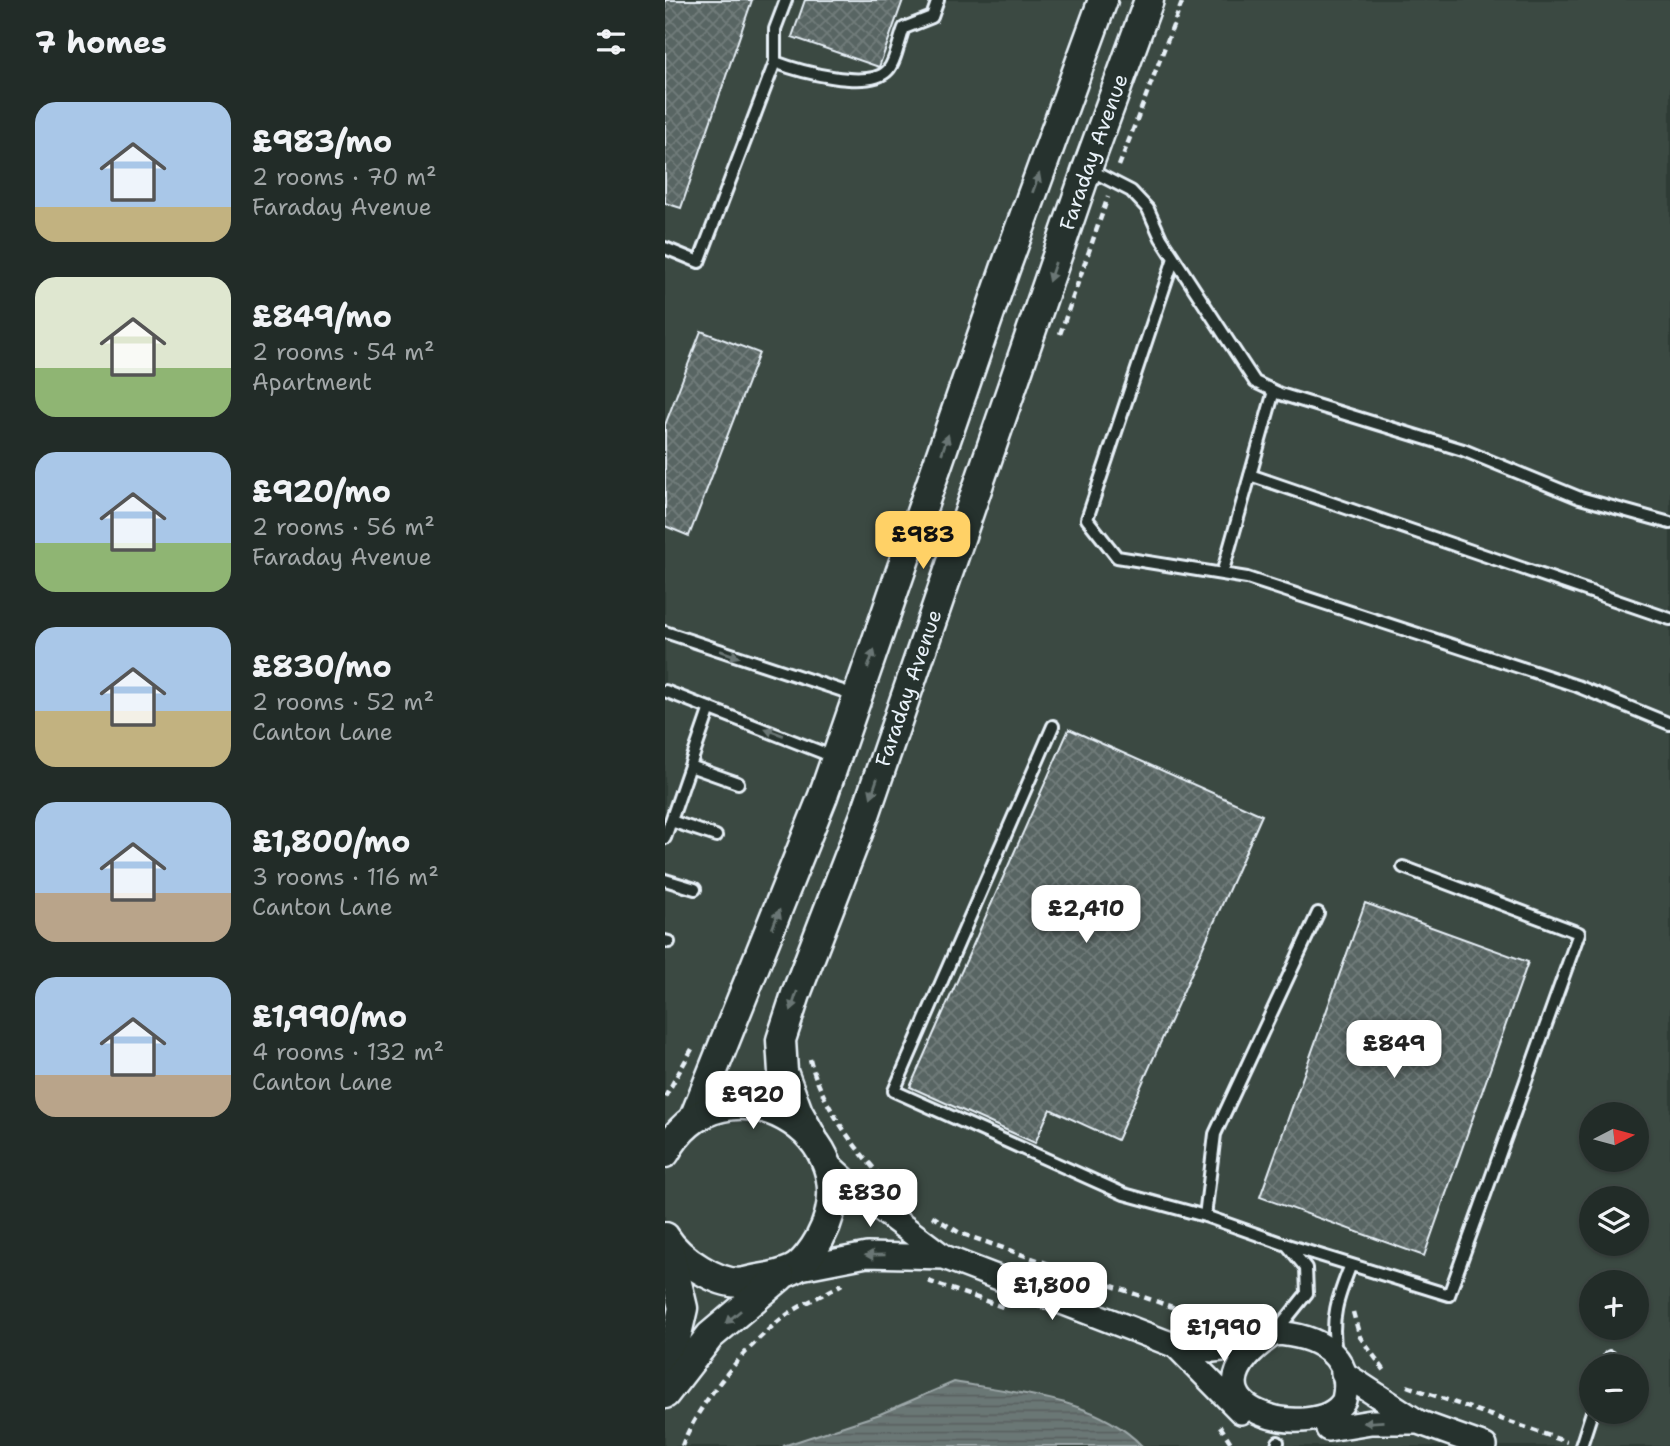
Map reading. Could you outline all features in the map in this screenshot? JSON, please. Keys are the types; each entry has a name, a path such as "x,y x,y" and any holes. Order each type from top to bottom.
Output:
{"street":[{"name":"Faraday Avenue","path":"694,1118 751,982 837,758 1006,269 1103,0"},
{"name":"Faraday Avenue","path":"828,1164 798,1112 783,1072 781,1040 865,814 1087,169 1149,0"},
{"path":"665,1153 673,1138 694,1118 723,1106 747,1104 786,1115 812,1137"},
{"path":"828,1164 864,1197 944,1256 1176,1346 1213,1350 1301,1335 1325,1346 1341,1367 1418,1422 1485,1446"},
{"path":"665,1394 710,1336 790,1271 815,1247 827,1225 832,1194 828,1164"},
{"path":"666,1239 696,1269 740,1283 867,1255 944,1256"},
{"path":"665,1386 683,1308 666,1239"},
{"path":"1241,1412 1236,1394 1237,1377 1244,1359 1266,1339"},
{"path":"1176,1346 1241,1412 1254,1430 1278,1444 1293,1444 1328,1429 1371,1422 1418,1422"},
{"path":"1328,1429 1341,1411 1346,1392 1341,1367"}],"lane":[{"path":"665,248 699,262 775,62 775,29 786,0"},
{"path":"775,62 801,72 846,78 875,77 888,69 904,28 932,17 938,0"},
{"path":"1087,169 1131,191 1147,209 1174,258 1255,382 1274,391 1463,450 1580,498 1670,523"},
{"path":"1174,258 1087,519 1117,557 1247,578 1577,686 1670,724"},
{"path":"1222,574 1274,391"},
{"path":"1250,475 1670,619"},
{"path":"665,632 858,696"},
{"path":"665,691 837,758"},
{"path":"665,838 710,708"},
{"path":"1053,726 894,1091 1124,1194 1205,1216 1350,1267 1449,1296 1579,933 1402,867"},
{"path":"690,766 738,783"},
{"path":"671,821 716,836"},
{"path":"665,880 695,889"},
{"path":"1205,1216 1215,1134 1318,913"},
{"path":"1266,1339 1307,1293 1306,1268 1287,1245"},
{"path":"1341,1367 1332,1331 1334,1310 1350,1267"},
{"path":"1580,1446 1588,1424"}],"path":[{"path":"1057,344 1113,182 1183,0"},
{"path":"809,1053 820,1089 862,1155 905,1196"},
{"path":"923,1211 960,1233 1219,1324 1231,1324"},
{"path":"917,1277 1019,1313"},
{"path":"681,1446 688,1428 741,1357 782,1318 847,1282"},
{"path":"1353,1311 1360,1337 1390,1374"},
{"path":"1397,1379 1404,1385 1580,1446"},
{"path":"1216,1421 1233,1446"}],"shaded area":[{"path":"665,0 1670,0 1670,1446 665,1446"},
{"path":"954,1382 1029,1394 1079,1408 1124,1430 1142,1446 783,1446 880,1414"}],"building":[{"path":"665,0 752,0 681,208 665,203"},
{"path":"805,0 903,0 879,67 792,37"},
{"path":"701,331 759,353 689,536 665,526 665,425"},
{"path":"1069,729 1262,815 1117,1140 1050,1109 1035,1143 910,1087"},
{"path":"1365,903 1528,962 1424,1256 1260,1197"}]}
